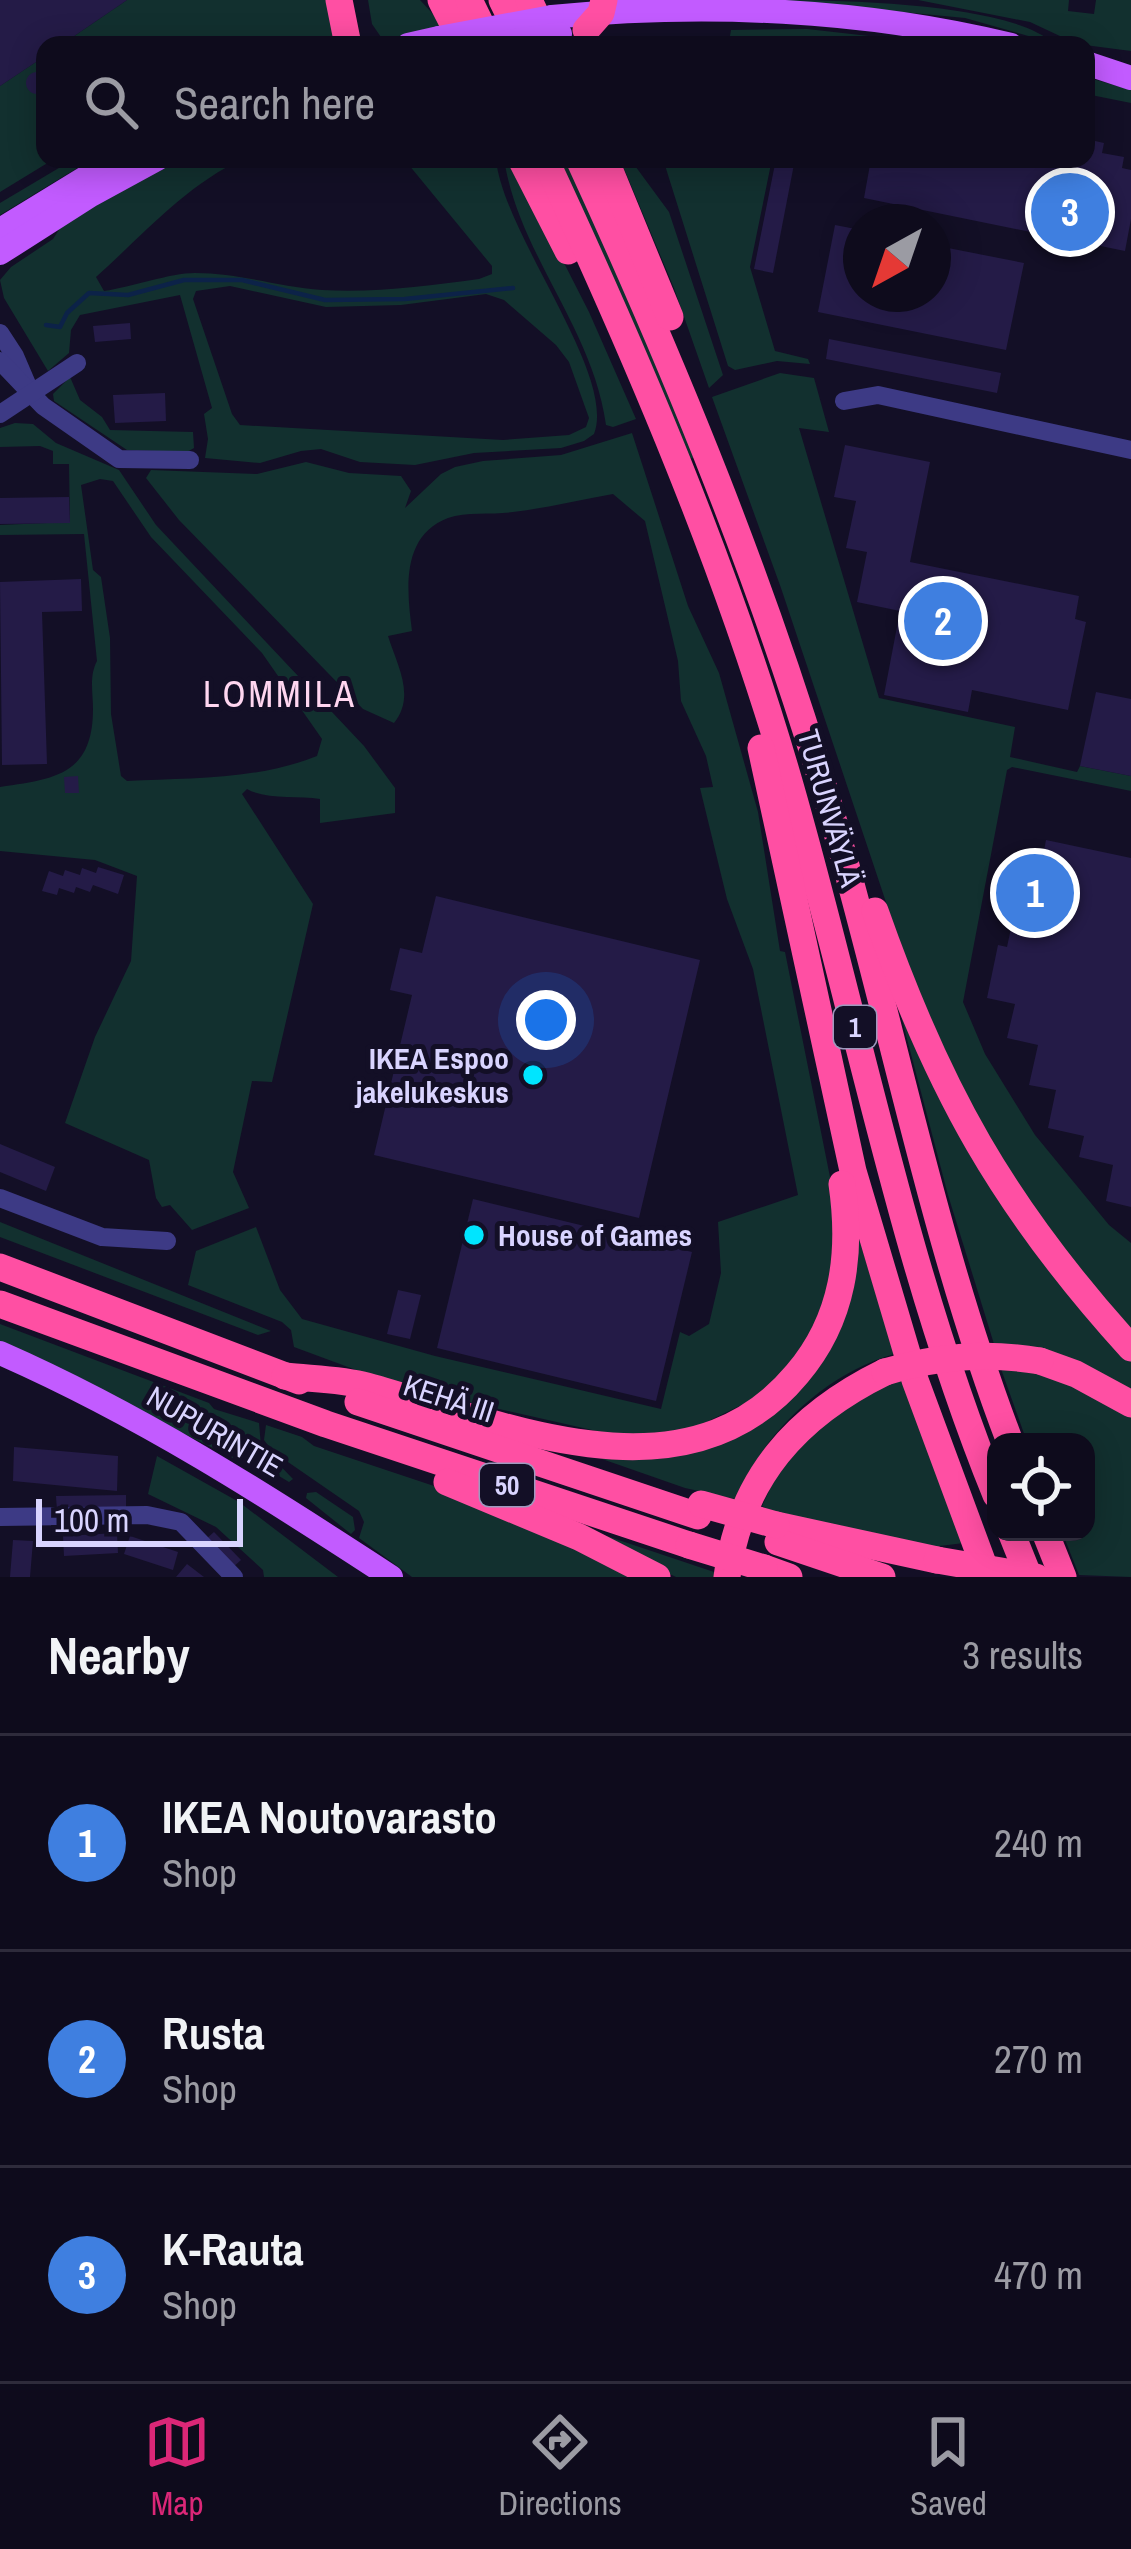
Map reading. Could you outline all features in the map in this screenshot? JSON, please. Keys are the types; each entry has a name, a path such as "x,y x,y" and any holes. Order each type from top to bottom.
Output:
{"highway":[{"path":"339,0 346,36"},
{"path":"441,0 451,36"},
{"path":"470,0 486,36"},
{"path":"502,0 520,36"},
{"path":"529,0 576,23"},
{"path":"526,168 645,413 677,462"},
{"name":"TURUNVÄYLÄ","path":"548,168 677,462 786,771 931,1309 987,1469"},
{"name":"TURUNVÄYLÄ","path":"583,168 706,448 758,587 830,808 935,1210 1007,1433"},
{"path":"609,168 694,382 706,448"},
{"path":"714,558 717,602 769,778 837,1108 915,1379 988,1577"},
{"path":"830,808 859,861 923,1039 974,1141 1033,1233 1131,1348"},
{"path":"285,1376 362,1384 431,1407 613,1448 676,1446 736,1425 771,1402 798,1373 821,1340 838,1300 848,1235 837,1108"},
{"name":"KEHÄ III","path":"0,1267 285,1376 595,1481 774,1532 882,1577"},
{"name":"50","path":"0,1304 326,1424 777,1573"},
{"path":"727,1577 731,1542 743,1507 773,1460 818,1410 885,1372 944,1357 992,1355 1040,1361 1076,1374 1131,1404"},
{"path":"326,1424 347,1443 579,1538 657,1577"},
{"path":"774,1532 1033,1577"},
{"path":"1015,1541 1033,1577"},
{"path":"1049,1541 1063,1577"}],"main road":[{"path":"486,36 754,6 959,36"},
{"path":"525,36 576,23"},
{"path":"1095,65 1131,74"},
{"path":"0,230 101,168"},
{"path":"0,254 140,168"},
{"name":"NUPURINTIE","path":"0,1353 208,1458 391,1577"}],"street":[{"path":"0,333 16,356 31,394"},
{"path":"0,361 31,394 119,459 190,460"},
{"path":"0,414 77,363"},
{"path":"844,401 878,395 1131,450"},
{"path":"0,1198 102,1237 166,1241"},
{"path":"0,1517 147,1515 172,1520 188,1527 234,1577"}],"green space":[{"path":"127,0 327,0 333,36 74,36"},
{"path":"368,0 420,0 443,25 380,36 372,24"},
{"path":"777,0 880,3 963,12 1000,19 1041,36 965,18"},
{"path":"918,0 1069,0 1068,11 1094,14 1096,0 1131,0 1131,51 1095,46 1095,36 1060,36 1030,22"},
{"path":"807,29 869,36 730,36 731,30"},
{"path":"36,62 39,168 0,192 0,86"},
{"path":"1095,80 1131,90 1131,103 1095,96"},
{"path":"59,168 77,168 0,215 0,203"},
{"path":"159,168 226,168 184,197 96,277 104,291 195,273 342,291 479,279 492,274 492,266 411,168 498,168 518,225 589,376 597,408 594,434 561,448 474,453 415,465 360,462 321,449 260,463 205,458 204,414 212,408 180,295 80,315 71,330 69,353 48,371 4,298 0,280 53,239 62,225","holes":["230,286 326,307 401,305 486,294 504,300 569,362 589,418 586,427 569,435 503,440 240,425 232,414 193,299 196,291"]},
{"path":"506,168 516,168 589,312 636,419 606,425 587,356 512,194"},
{"path":"557,168 570,168 698,456 686,460"},
{"path":"624,168 637,168 669,212 723,375 709,388"},
{"path":"666,168 770,168 750,267 775,351 808,359 810,364 777,361 735,370 728,366"},
{"path":"780,373 814,378 829,432 799,428 879,698 1015,727 1010,757 1077,772 1080,766 1131,776 1131,791 1012,767 1007,770 963,1002 985,1054 1035,1135 1109,1225 1131,1243 1131,1334 1075,1271 989,1145 911,977 712,397"},
{"path":"70,377 80,400 110,430 193,432 194,448 187,452 127,450 54,401 53,394"},
{"path":"33,424 56,443 119,470 156,525 364,746 395,788 395,813 320,823 320,799 247,789 242,794 313,904 272,1082 252,1081 233,1172 249,1208 192,1230 170,1205 162,1207 156,1198 149,1160 65,1123 95,1037 131,961 137,876 95,860 0,851 0,787 53,776 78,761 86,748 97,661 84,534 0,535 0,525 70,522 69,464 53,464 53,451 40,446 0,447 0,428","holes":["113,481 151,537 262,653 322,739 317,756 271,770 223,776 127,781 121,776 111,714 110,638 101,577 93,570 81,485"]},
{"path":"632,433 688,606 719,673 758,812 780,951 785,952 836,1207 828,1296 803,1350 760,1396 692,1429 623,1437 375,1377 294,1347 291,1330 282,1322 188,1285 196,1251 256,1227 280,1290 302,1319 661,1409 680,1332 689,1336 709,1324 721,1273 718,1222 798,1195 753,969 727,899 700,788 713,787 706,756 681,701 678,661 645,521 613,494 505,513 455,516 432,526 414,551 410,567 412,631 388,636 404,691 394,723 363,709 179,520 146,478 151,470 257,474 306,462 349,473 401,476 411,491 405,508 455,467 561,455"},
{"path":"895,993 1131,1360 1131,1391 994,1344 948,1195"},
{"path":"0,1222 271,1331 258,1335 0,1237"},
{"path":"857,1232 894,1354 843,1376 799,1409 763,1451 735,1499 685,1488 582,1452 674,1456 712,1446 776,1411 818,1365"},
{"path":"0,1324 259,1423 261,1446 293,1479 289,1482 259,1464 255,1469 0,1342"},
{"path":"1000,1366 1044,1373 1131,1415 1131,1577 1079,1575 1066,1541 1095,1541 1095,1433 1024,1433"},
{"path":"905,1378 964,1543 923,1548 762,1506 775,1478 836,1405"},
{"path":"266,1425 452,1492 637,1577 412,1577 359,1538 364,1522 359,1511 272,1451 264,1440"},
{"path":"157,1456 239,1502 338,1577 264,1577 263,1570 216,1527 148,1494"},
{"path":"316,1492 353,1517 351,1534 306,1498 307,1493"},
{"path":"550,1517 717,1573 716,1577 676,1577"}],"building":[{"path":"0,0 127,0 74,36 36,36 36,62 0,86"},
{"path":"36,72 36,94 29,91 29,75"},
{"path":"1095,141 1104,143 1102,153 1124,157 1122,168 1131,170 1131,219 1125,251 1081,242 1072,248 1065,239 951,216 951,204 893,204 864,198 869,168 1095,168"},
{"path":"774,168 793,168 773,273 754,269"},
{"path":"835,225 843,227 843,312 951,312 951,249 1024,263 1006,350 818,312"},
{"path":"130,323 131,339 95,342 93,326"},
{"path":"829,339 1001,373 997,393 826,359"},
{"path":"165,393 166,421 115,423 113,395"},
{"path":"845,445 930,462 910,562 1079,596 1075,619 1086,622 1068,710 972,690 968,712 884,695 900,611 857,602 867,552 846,548 856,501 834,497"},
{"path":"69,497 70,523 0,524 0,498"},
{"path":"81,579 82,611 42,612 47,764 2,765 0,582"},
{"path":"1096,692 1131,699 1131,776 1080,766"},
{"path":"78,776 79,793 65,793 64,777"},
{"path":"1046,840 1131,858 1131,1207 1106,1201 1113,1165 1079,1157 1084,1136 1048,1128 1056,1090 1029,1085 1038,1045 1007,1038 1015,1004 987,998 998,945 1007,947 1027,853 1043,856"},
{"path":"98,867 124,875 118,894 93,885 90,892 76,887 74,893 59,888 57,895 42,891 49,871 80,875 82,868 96,873"},
{"name":"IKEA Espoo jakelukeskus","path":"436,896 700,960 639,1218 374,1155 412,995 390,990 400,948 422,953"},
{"path":"0,1144 55,1167 46,1191 0,1172"},
{"path":"473,1199 692,1252 656,1401 437,1348"},
{"path":"398,1290 421,1295 410,1339 387,1334"},
{"path":"14,1447 118,1456 117,1491 13,1481"},
{"path":"126,1495 126,1508 57,1511 56,1496"},
{"path":"214,1532 241,1560 232,1568 205,1540"},
{"path":"117,1533 118,1553 64,1556 63,1536"},
{"path":"130,1536 178,1552 173,1570 124,1554"},
{"path":"13,1540 33,1541 30,1577 10,1577"},
{"path":"187,1564 204,1577 176,1577"}],"waterway":[{"path":"46,325 60,327 67,313 89,293 128,295 184,280 242,280 325,300 405,299 513,288"}],"place":[{"name":"K-Rauta","path":"1070,212"},
{"name":"Rusta","path":"943,621"},
{"name":"IKEA Noutovarasto","path":"1035,893"},
{"name":"IKEA Espoo jakelukeskus","path":"533,1075"},
{"name":"House of Games","path":"474,1235"}],"district":[{"name":"LOMMILA","path":"280,694"}]}
